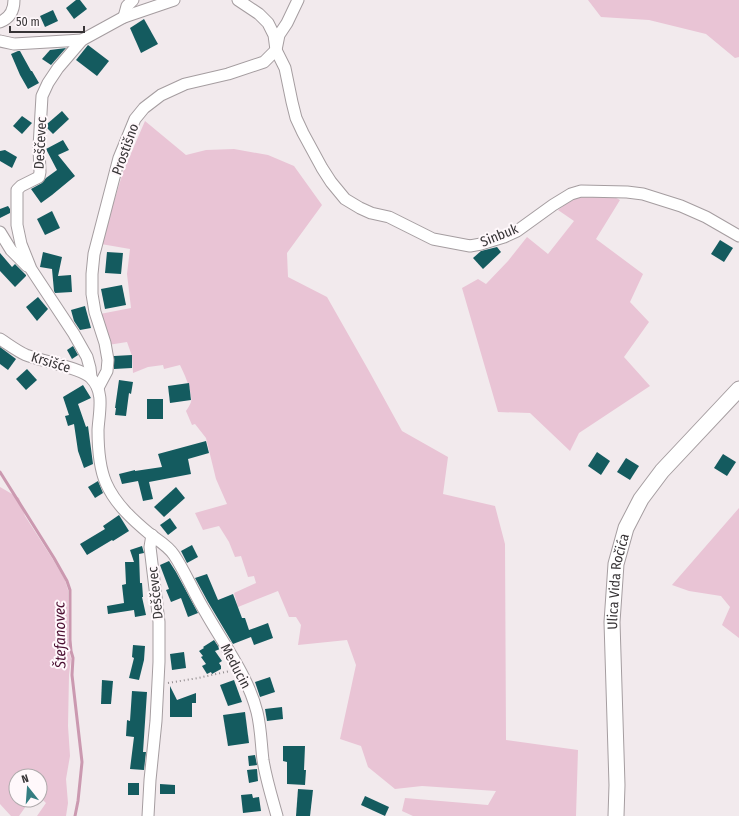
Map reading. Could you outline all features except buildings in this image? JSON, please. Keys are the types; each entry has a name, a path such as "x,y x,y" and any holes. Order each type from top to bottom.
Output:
{"main road":[{"name":"Ulica Vida Ročića","path":"616,816 617,785 612,622 616,564 626,528 641,499 662,472 739,389"}],"street":[{"path":"0,22 12,12 14,0"},
{"path":"124,17 127,6 133,0"},
{"path":"0,41 14,44 82,40 124,17 174,0"},
{"name":"Sinbuk","path":"238,0 259,14 268,23 274,35 276,50 285,68 296,118 331,182 345,199 360,208 371,213 389,217 433,239 470,246 497,239 517,230 571,194 581,191 627,192 643,194 681,206 706,217 739,236"},
{"path":"276,50 279,35 288,23 298,0"},
{"name":"Deščevec","path":"82,40 58,68 48,82 42,96 39,147 40,172 38,177 21,186 17,190 17,225 21,244 31,269 83,349 87,357 91,377"},
{"name":"Prostišno","path":"98,388 107,371 108,360 105,343 95,312 93,300 92,274 94,254 119,158 135,119 144,108 162,95 185,84 228,74 264,62 276,50"},
{"name":"Deščevec","path":"0,232 11,250 31,269"},
{"name":"Krsišće","path":"0,339 25,355 82,372 91,377"},
{"path":"91,377 98,388 100,397 98,449 105,482 113,498 132,518 152,535"},
{"name":"Deščevec","path":"148,816 156,721 159,662 159,622 150,547 152,535"},
{"name":"Meducin","path":"152,535 173,553 248,686 257,712 263,760 277,816"}],"path":[{"path":"158,685 239,669"}],"shaded area":[{"path":"588,0 739,0 739,57 735,58 706,34 649,20 601,17"},
{"path":"145,121 186,155 206,150 234,149 268,155 294,166 322,205 287,253 288,277 327,297 402,431 448,457 443,494 495,506 505,544 506,740 578,750 576,816 413,816 402,811 405,798 488,805 496,791 422,786 395,789 368,767 361,746 340,739 356,665 347,640 298,645 301,625 296,617 289,617 278,591 238,607 234,593 256,583 254,576 248,577 241,556 235,557 229,542 219,526 203,530 195,513 227,504 216,479 206,438 195,424 192,425 186,411 191,403 191,394 182,369 180,365 164,369 163,365 148,367 133,373 132,356 127,342 108,345 100,314 131,308 127,274 130,249 101,244 123,172"},
{"path":"587,194 609,194 620,200 596,239 643,274 630,302 649,322 624,357 650,386 579,433 570,451 530,413 498,412 462,288 478,279 486,284 508,261 527,237 548,254 574,221 558,210 571,200"},
{"path":"0,487 19,498 25,516 65,580 68,590 68,637 71,659 69,675 68,726 70,756 66,779 68,803 66,816 37,816 43,808 48,808 48,768 8,768 8,808 25,808 19,816 11,816 0,804"},
{"path":"739,508 739,638 722,625 730,607 721,596 689,591 672,585"}],"waterway":[{"name":"Štefanovec","path":"0,472 54,558 67,581 70,590 70,640 73,658 72,675 82,762 75,816"}]}
